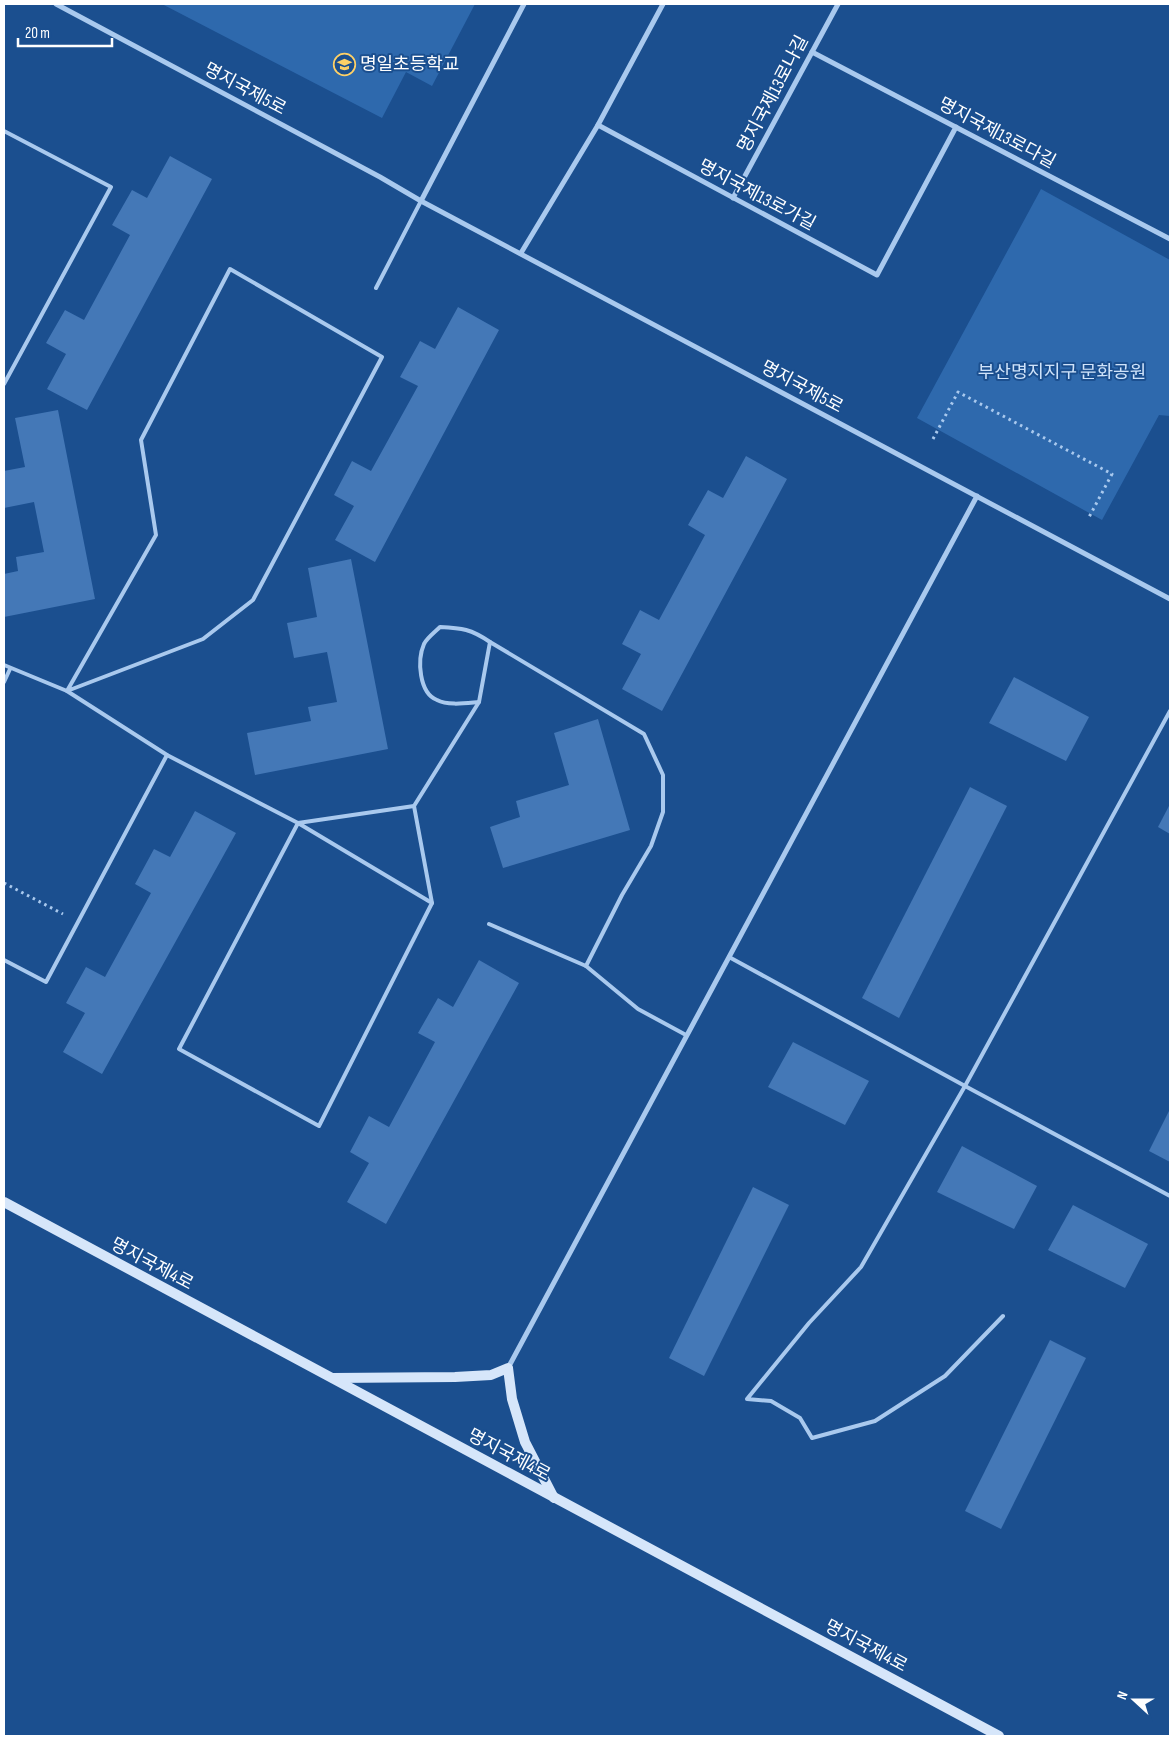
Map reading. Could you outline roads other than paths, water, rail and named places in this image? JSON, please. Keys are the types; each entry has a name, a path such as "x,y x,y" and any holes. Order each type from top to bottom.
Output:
{"main road":[{"name":"명지국제4로","path":"4,1202 1000,1736"},
{"path":"332,1378 482,1376 491,1375 508,1368 512,1399 525,1442 554,1498"}],"street":[{"name":"명지국제5로","path":"56,4 380,177 421,201 1170,599"},
{"path":"421,201 524,4"},
{"path":"521,253 598,125 663,4"},
{"name":"명지국제13로나길","path":"733,198 838,4"},
{"name":"명지국제13로다길","path":"812,52 1170,239"},
{"name":"명지국제13로가길","path":"598,125 877,275 956,127"},
{"path":"508,1368 977,496"}],"lane":[{"path":"4,131 111,187 4,384"},
{"path":"376,288 421,201"},
{"path":"230,269 382,357 253,600 203,639 67,691 156,536 141,440 230,269"},
{"path":"479,702 460,704 436,700 422,685 421,665 424,644 440,627 475,632 644,734 662,774 663,812 651,846 622,895 586,966"},
{"path":"298,823 179,1049 319,1126 432,903 414,806 479,702 490,642"},
{"path":"4,665 67,691 167,755 298,823 432,903"},
{"path":"4,682 10,669"},
{"path":"1004,1316 945,1376 875,1421 812,1438 800,1418 771,1402 747,1399 809,1323 861,1267 965,1086 1170,711"},
{"path":"4,960 46,982 167,755"},
{"path":"298,823 414,806"},
{"path":"489,924 586,966 638,1009 686,1036"},
{"path":"729,957 1170,1196"}],"place":[{"name":"명일초등학교","path":"344,64"}],"park label":[{"name":"부산명지지구 문화공원","path":"1062,372"}]}
